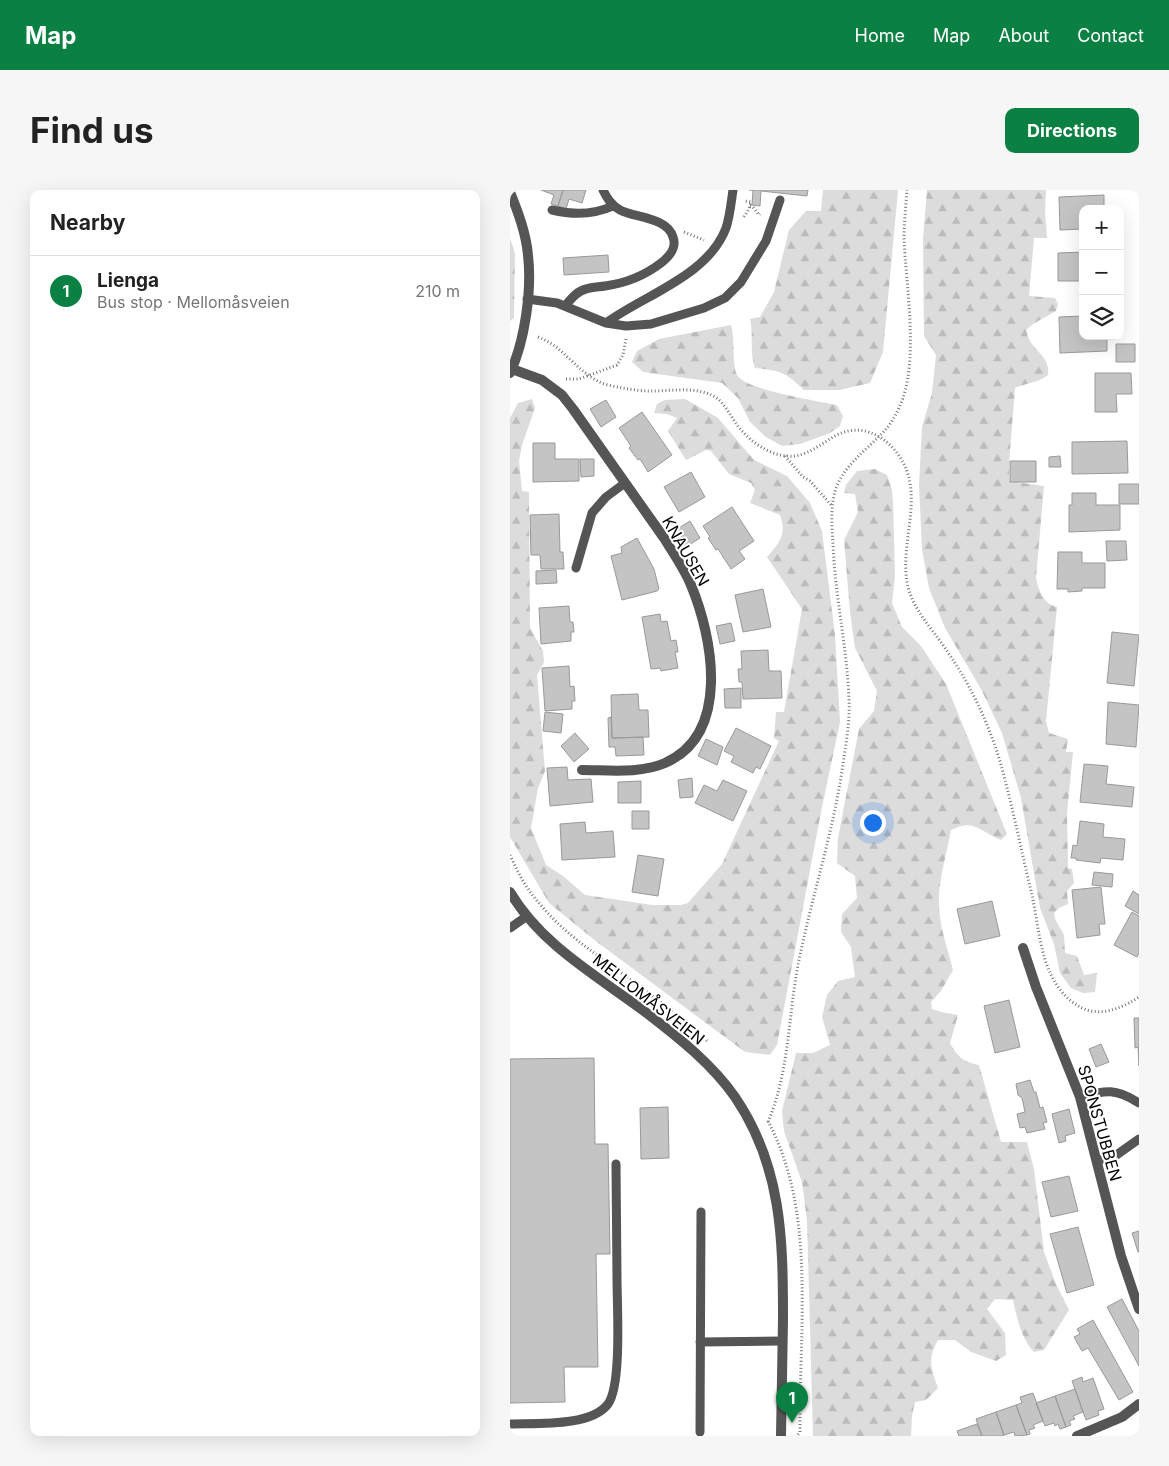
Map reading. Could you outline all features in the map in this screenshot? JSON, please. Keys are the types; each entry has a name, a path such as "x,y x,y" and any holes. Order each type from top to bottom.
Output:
{"street":[{"path":"510,192 522,223 529,270 527,300 519,345 511,372"},
{"name":"KNAUSEN","path":"511,372 535,377 551,385 573,409 626,483 678,561 698,601 709,641 709,701 707,714 699,734 686,751 674,759 648,768 582,770"},
{"name":"MELLOMÅSVEIEN","path":"510,892 527,916 559,950 648,1013 694,1052 722,1081 745,1114 763,1150 777,1203 783,1266 781,1436"},
{"name":"SPONSTUBBEN","path":"1023,948 1036,987 1080,1097 1121,1256 1139,1309"},
{"path":"1077,1436 1114,1421 1139,1404"}],"lane":[{"path":"566,306 575,294 586,289 632,280 650,271 667,259 674,246 670,230 659,223 613,206 602,190"},
{"path":"606,322 682,278 697,265 716,245 725,230 733,190"},
{"path":"527,300 545,301 566,306 590,317 626,326 638,326 669,320 704,308 724,298 741,282 766,241 780,200"},
{"path":"552,210 579,214 599,211 613,206"},
{"path":"576,568 592,513 606,497 626,483"},
{"path":"510,928 527,916"},
{"path":"1080,1097 1110,1091 1118,1092 1139,1103"},
{"path":"1097,1161 1115,1156 1139,1139"},
{"path":"510,1424 576,1421 596,1413 608,1404 614,1389 618,1348 616,1164"},
{"path":"700,1432 701,1212"},
{"path":"700,1342 782,1341"}],"path":[{"path":"768,1122 781,1085 793,992 833,822 846,741 849,700 835,577 832,506 836,487 843,474 888,427 904,396 910,337 904,237 906,190"},
{"path":"750,206 758,213"},
{"path":"670,230 683,231 716,245"},
{"path":"551,385 560,379 579,380 609,368 620,361 623,355 626,326"},
{"path":"538,337 554,344 589,376 602,383 629,389 694,390 712,395 719,399 743,432 766,450 786,456 803,454 845,432 864,430 879,436 896,451 906,467 910,493 906,575 909,589 918,610 960,671 981,710 991,734 1004,777 1031,893 1039,938 1050,971 1061,992 1088,1011 1111,1011 1128,1005 1139,998"},
{"path":"786,456 832,506"},
{"path":"510,856 518,874 554,920 595,954 677,1015 712,1046"},
{"path":"764,1113 786,1160 800,1234 802,1316 800,1432 797,1436"}],"green space":[{"path":"823,190 898,190 883,352 870,383 839,390 804,390 782,373 755,368 752,356 750,319 760,317 774,292 789,230 806,211 821,211"},
{"path":"927,190 1046,190 1047,238 1034,238 1029,296 1055,298 1058,304 1056,311 1026,330 1030,341 1047,364 1048,375 1040,380 1015,388 1009,481 1044,486 1036,578 1040,592 1045,600 1057,607 1046,721 1049,733 1068,739 1066,752 1073,752 1067,813 1068,868 1072,869 1074,883 1067,891 1068,904 1059,908 1054,913 1055,919 1064,935 1065,953 1077,956 1084,975 1097,973 1095,992 1083,993 1071,988 1060,973 1054,944 1040,908 1021,798 1002,733 981,689 945,628 929,588 922,549 919,485 922,427 932,393 936,355 924,336 923,239"},
{"path":"510,238 515,254 514,318 510,321"},
{"path":"731,325 735,371 737,375 753,385 767,390 837,405 843,416 840,426 830,433 800,444 782,446 766,437 750,422 738,398 722,383 643,372 632,362 637,351 659,339"},
{"path":"532,399 535,408 522,445 519,461 522,491 529,492 530,628 543,651 544,662 537,675 545,771 538,788 531,828 546,865 563,876 585,895 652,905 681,905 688,903 722,864 779,741 774,738 776,712 784,712 802,609 767,557 781,538 783,528 780,515 750,503 755,490 751,483 729,474 711,451 706,450 686,460 668,431 677,418 667,414 654,413 657,404 665,400 685,399 718,418 754,460 787,476 810,503 822,531 835,635 840,722 777,1045 770,1055 745,1052 597,942 549,903 510,837 510,418 518,403"},
{"path":"875,469 887,475 892,490 895,576 892,603 902,627 921,646 946,684 1007,834 1001,840 971,826 965,825 951,830 941,876 939,912 953,970 941,991 931,1002 932,1009 958,1015 950,1043 955,1052 962,1058 979,1065 1001,1142 1027,1142 1034,1169 1044,1252 1056,1284 1069,1310 1044,1350 1034,1352 1023,1334 1013,1300 995,1299 987,1309 1005,1333 1006,1355 996,1361 971,1352 955,1340 938,1340 932,1353 931,1364 938,1388 926,1400 915,1402 911,1436 813,1436 807,1221 802,1182 784,1131 782,1111 796,1053 813,1053 830,1045 822,1017 827,995 838,981 855,977 851,947 841,932 842,914 857,898 855,876 837,863 838,838 859,729 874,711 877,691 855,648 844,540 858,512 855,494 844,493 846,485 857,471"}],"building":[{"path":"541,190 563,190 558,206 551,204 554,195"},
{"path":"563,190 586,190 582,203 569,199 566,209 558,206"},
{"path":"753,190 808,190 807,196 761,191 760,206 752,205"},
{"path":"1104,195 1104,205 1079,205 1079,229 1060,230 1059,197"},
{"path":"1079,252 1079,281 1058,281 1058,253"},
{"path":"608,255 609,272 564,275 563,258"},
{"path":"1079,316 1079,340 1107,340 1107,351 1060,353 1059,317"},
{"path":"1116,344 1135,344 1135,362 1116,362"},
{"path":"1095,373 1131,373 1132,394 1116,394 1117,412 1095,412"},
{"path":"606,400 616,417 601,427 590,409"},
{"path":"642,412 672,455 648,472 640,459 638,460 629,448 631,446 619,428"},
{"path":"1127,441 1128,473 1072,474 1072,442"},
{"path":"533,443 555,443 555,459 579,459 579,481 533,482"},
{"path":"1060,456 1061,467 1049,467 1049,457"},
{"path":"580,459 594,459 594,476 581,477"},
{"path":"1010,461 1036,461 1036,482 1010,482"},
{"path":"691,472 705,497 679,512 664,487"},
{"path":"1119,484 1139,484 1139,504 1119,504"},
{"path":"1072,493 1096,493 1096,505 1120,505 1120,530 1069,532 1069,505 1072,505"},
{"path":"732,507 754,541 739,551 745,559 731,569 708,538 710,537 703,526"},
{"path":"559,514 560,552 563,552 564,569 541,569 540,555 531,555 530,515"},
{"path":"690,521 700,538 684,548 674,531"},
{"path":"637,538 654,569 659,589 622,600 611,556 622,553 621,547"},
{"path":"1106,541 1126,541 1127,560 1107,561"},
{"path":"1058,552 1082,552 1082,563 1105,563 1105,588 1082,588 1082,591 1068,592 1068,589 1057,589"},
{"path":"556,570 557,583 536,584 536,571"},
{"path":"763,589 771,627 743,632 735,595"},
{"path":"569,606 570,622 573,622 574,632 571,632 571,641 541,644 539,608"},
{"path":"660,614 661,622 667,621 671,641 676,640 678,652 675,652 678,668 661,671 660,668 651,669 642,617"},
{"path":"731,623 735,641 720,644 716,626"},
{"path":"1112,632 1139,635 1134,686 1107,683"},
{"path":"768,650 769,671 781,671 782,698 743,699 742,682 739,682 738,669 742,669 741,651"},
{"path":"569,666 570,687 574,686 575,701 572,701 572,709 545,711 542,668"},
{"path":"741,688 741,708 725,708 724,689"},
{"path":"638,694 639,710 648,710 649,737 612,738 611,695"},
{"path":"1108,702 1139,705 1136,747 1106,744"},
{"path":"545,712 563,714 561,733 543,731"},
{"path":"611,717 612,738 643,737 644,755 616,756 615,747 609,747 608,718"},
{"path":"736,728 771,746 760,769 756,767 753,773 731,762 734,756 724,751"},
{"path":"575,733 589,749 574,762 561,746"},
{"path":"706,739 723,747 717,765 698,756"},
{"path":"1084,764 1108,766 1106,784 1134,787 1132,807 1080,802"},
{"path":"567,767 568,780 591,779 593,802 550,806 547,768"},
{"path":"692,778 693,797 680,798 678,780"},
{"path":"723,780 747,791 733,821 695,803 704,785 717,791"},
{"path":"641,781 641,803 618,803 618,782"},
{"path":"632,811 649,811 649,829 632,829"},
{"path":"1080,821 1104,824 1103,837 1125,839 1123,860 1101,858 1100,863 1071,858 1073,845 1077,846"},
{"path":"585,822 586,833 613,831 615,857 562,860 560,824"},
{"path":"638,855 664,859 658,896 632,892"},
{"path":"1094,872 1113,874 1112,887 1092,885"},
{"path":"1101,887 1105,924 1099,924 1100,935 1077,938 1072,890"},
{"path":"1133,891 1139,895 1139,914 1125,906"},
{"path":"992,901 1000,936 965,944 957,909"},
{"path":"1132,912 1139,916 1139,953 1137,957 1114,945"},
{"path":"1009,1000 1020,1047 995,1053 984,1006"},
{"path":"1134,1018 1139,1018 1139,1066 1138,1047 1135,1048"},
{"path":"1101,1044 1109,1062 1096,1067 1089,1049"},
{"path":"594,1058 595,1144 608,1144 610,1254 596,1254 598,1367 564,1367 565,1402 510,1403 510,1059"},
{"path":"1030,1080 1034,1092 1036,1092 1040,1108 1043,1107 1047,1122 1043,1123 1045,1129 1027,1133 1025,1127 1020,1128 1017,1114 1025,1112 1016,1084"},
{"path":"668,1107 669,1158 641,1159 640,1108"},
{"path":"1069,1109 1075,1133 1065,1136 1066,1141 1059,1143 1052,1114"},
{"path":"1069,1176 1078,1211 1051,1217 1042,1182"},
{"path":"1078,1227 1094,1285 1067,1293 1050,1234"},
{"path":"1139,1231 1139,1252 1138,1252 1132,1233"},
{"path":"1122,1299 1139,1331 1139,1366 1107,1307"},
{"path":"1093,1320 1133,1392 1119,1400 1088,1348 1082,1351 1074,1337 1080,1334 1077,1329"},
{"path":"1082,1377 1083,1382 1093,1378 1104,1409 1098,1411 1099,1415 1086,1420 1072,1381"},
{"path":"1075,1389 1083,1412 1073,1416 1075,1419 1069,1421 1071,1425 1066,1427 1055,1396"},
{"path":"1033,1393 1043,1421 1033,1425 1035,1428 1029,1430 1030,1434 1027,1435 1016,1405 1022,1403 1020,1397"},
{"path":"1055,1396 1066,1427 1060,1429 1058,1424 1055,1426 1054,1423 1045,1426 1036,1403"},
{"path":"1016,1405 1027,1435 1015,1436 1014,1432 1004,1435 996,1412"},
{"path":"996,1412 1004,1436 982,1436 976,1419"},
{"path":"977,1424 982,1436 959,1436 957,1431"}],"place":[{"name":"Lienga","path":"792,1423"}]}
